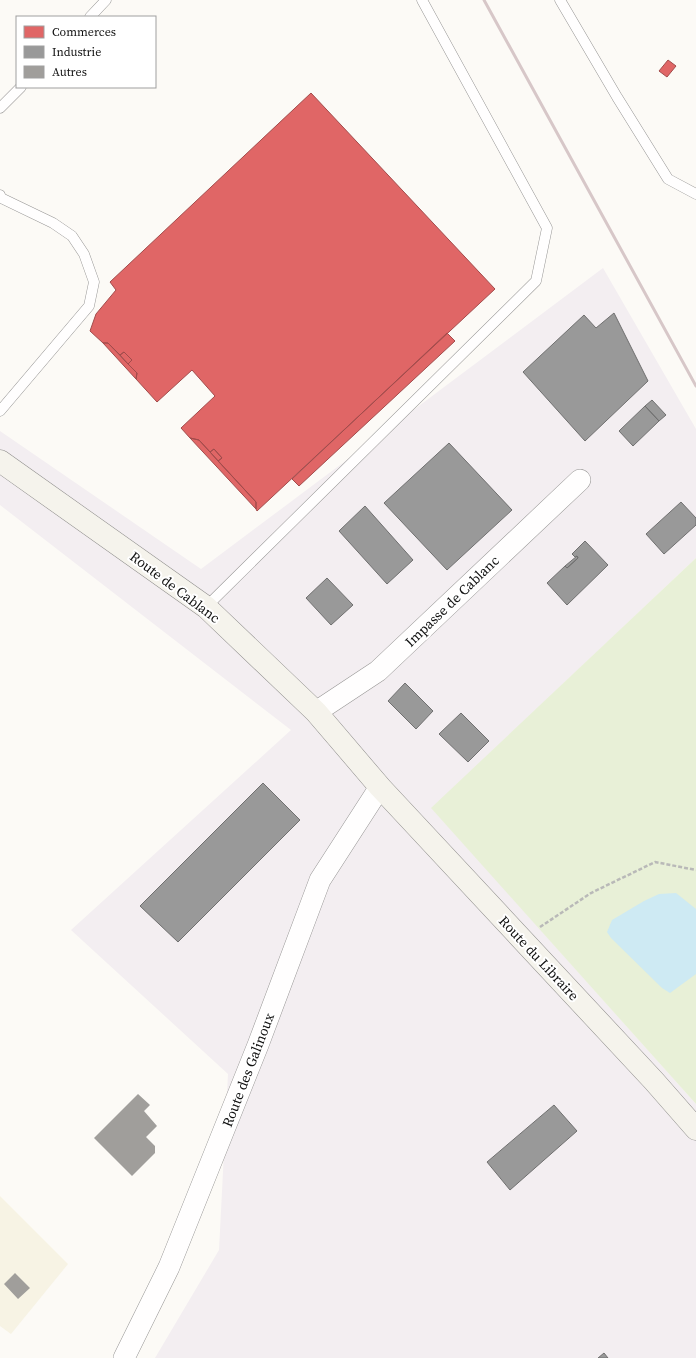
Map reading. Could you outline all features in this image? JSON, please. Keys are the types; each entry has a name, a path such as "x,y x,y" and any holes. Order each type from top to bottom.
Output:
{"main road":[{"name":"Route de Cablanc","path":"0,461 206,606 316,712 380,787"},
{"name":"Route du Libraire","path":"380,787 654,1081 696,1129"}],"street":[{"name":"Impasse de Cablanc","path":"316,712 378,671 580,480"},
{"name":"Route des Galinoux","path":"124,1358 169,1267 258,1045 320,880 380,787"}],"lane":[{"path":"91,16 106,0"},
{"path":"206,606 536,281 547,228 422,0"},
{"path":"560,0 617,97 668,179 696,194"},
{"path":"0,108 20,88"},
{"path":"0,195 1,198 53,223 72,236 84,254 94,282 89,306 0,411"}],"path":[{"path":"522,940 591,893 655,862 696,870"}],"shaded area":[{"path":"603,268 696,429 696,558 432,808 696,1104 696,1358 155,1358 219,1250 228,1074 71,930 291,730 0,505 0,431 201,569"},
{"path":"0,1196 68,1264 11,1334 0,1326"}],"green space":[{"path":"696,558 696,1104 431,808"}],"water":[{"path":"676,893 696,909 696,974 670,993 662,988 611,938 607,932 612,920 644,901 659,894"}],"building: Commerces":[{"path":"668,60 676,66 667,77 659,71"},
{"path":"311,93 495,289 257,511 256,502 218,461 222,458 214,449 210,452 199,440 190,438 181,428 215,396 192,370 157,402 136,379 137,373 128,364 132,360 124,352 120,355 108,343 103,343 90,331 96,314 116,290 110,282"},
{"path":"447,333 455,341 299,486 292,479"},
{"path":"103,343 108,343 137,373 136,379"},
{"path":"124,352 132,360 128,364 120,355"},
{"path":"190,438 199,440 256,502 256,509"},
{"path":"214,449 222,458 218,461 210,452"}],"building: Industrie":[{"path":"614,313 648,381 585,441 523,372 584,315 596,328"},
{"path":"652,400 666,415 659,421 645,406"},
{"path":"645,406 659,421 633,446 619,431"},
{"path":"449,443 512,510 447,570 384,503"},
{"path":"681,502 696,518 696,525 664,554 646,534"},
{"path":"365,506 413,560 387,584 339,531"},
{"path":"585,541 608,565 567,605 547,583 565,566 567,568 578,558 572,554"},
{"path":"577,556 578,558 567,568 565,566"},
{"path":"327,578 353,605 331,625 306,598"},
{"path":"405,683 433,711 416,729 388,701"},
{"path":"461,713 489,741 468,762 439,734"},
{"path":"263,783 300,820 178,942 140,906"},
{"path":"554,1105 577,1131 510,1190 487,1162"},
{"path":"604,1353 608,1358 598,1358"}],"building: Autres":[{"path":"138,1094 150,1105 144,1111 157,1126 146,1137 155,1146 155,1153 132,1176 94,1138"},
{"path":"15,1273 30,1288 18,1299 4,1284"}],"railway":[{"path":"484,0 696,386"}]}
